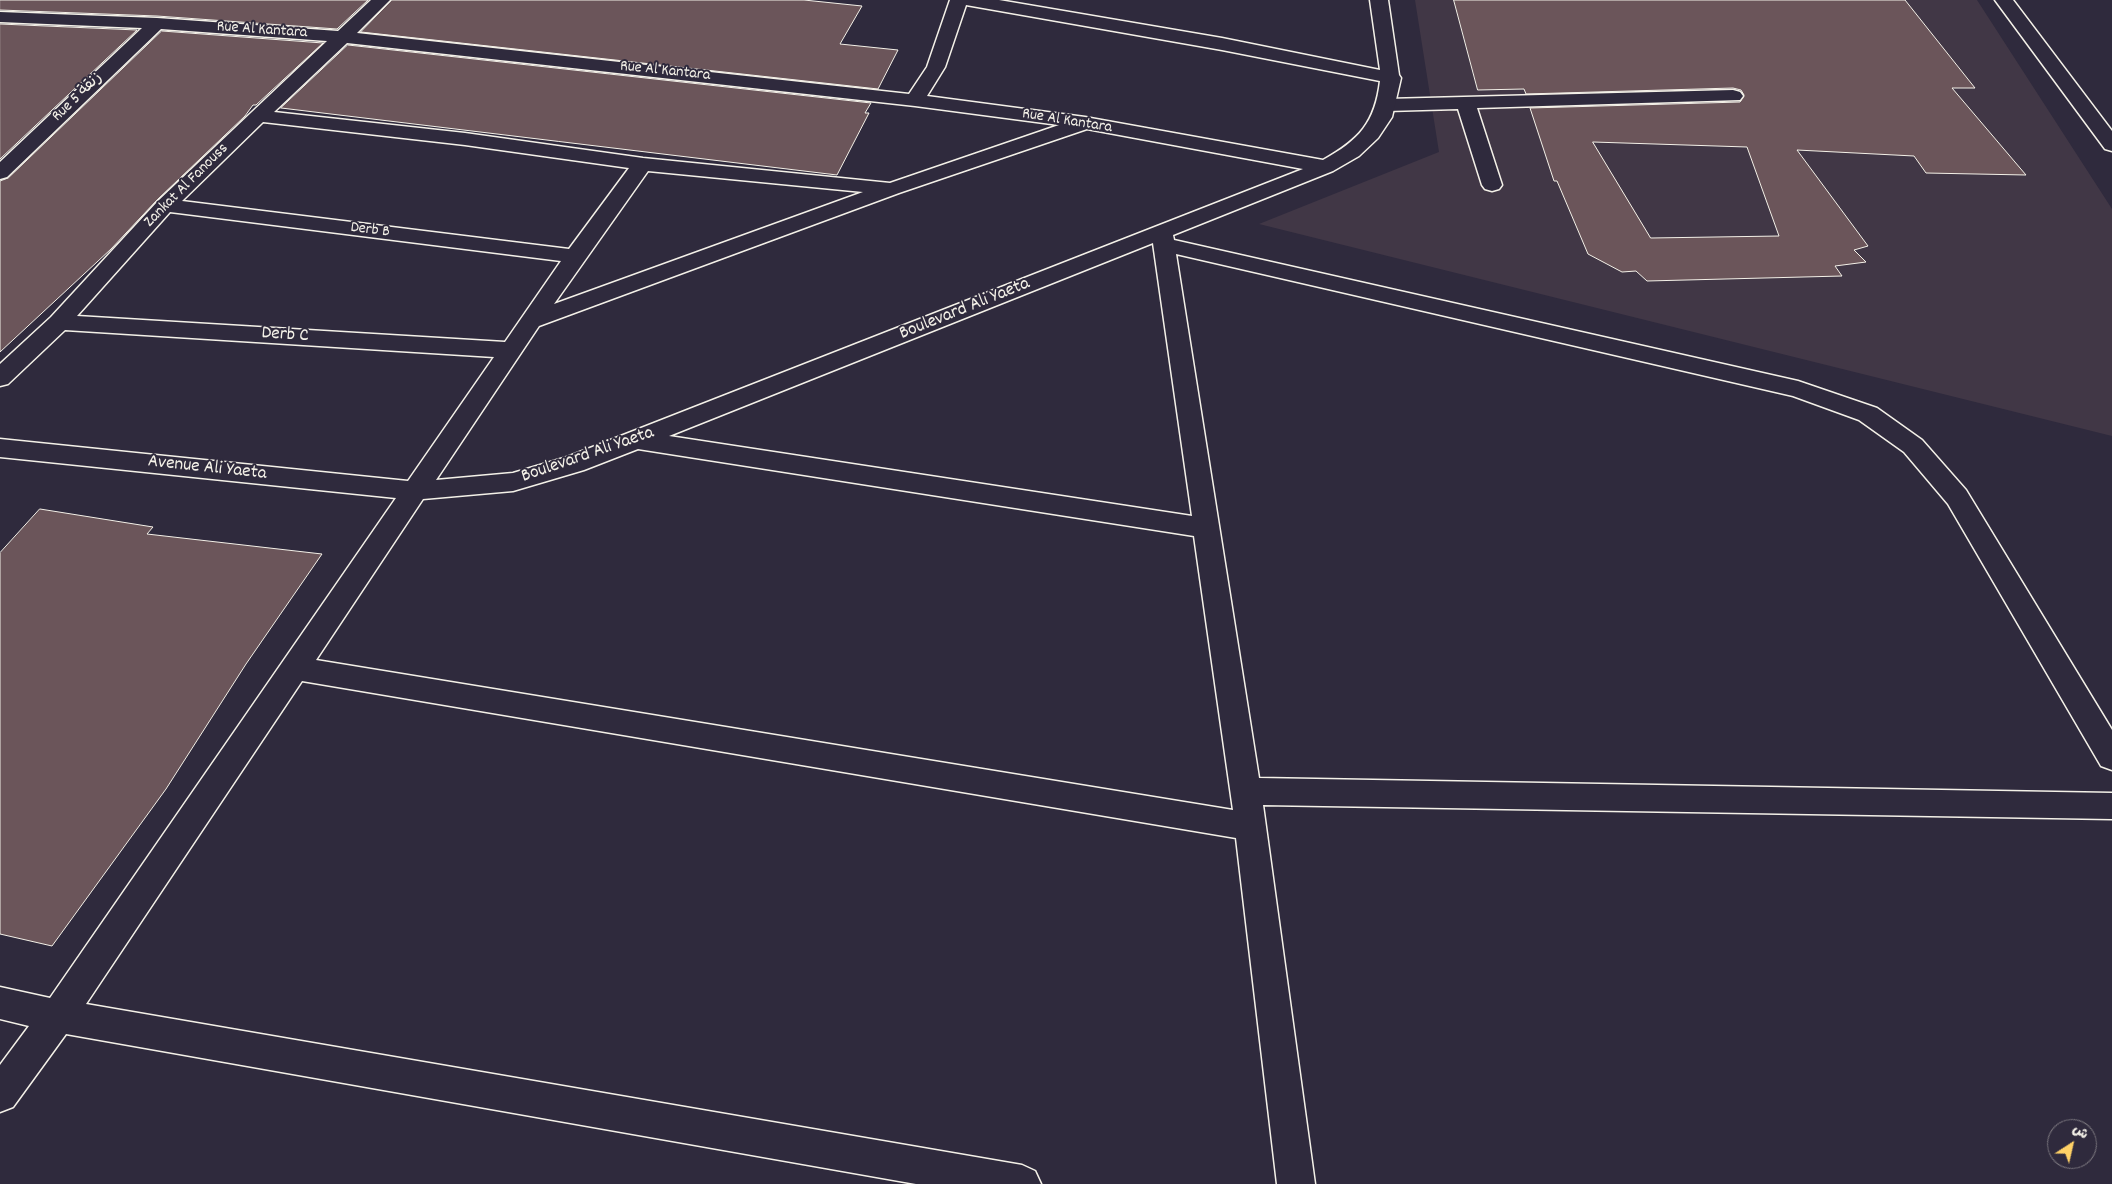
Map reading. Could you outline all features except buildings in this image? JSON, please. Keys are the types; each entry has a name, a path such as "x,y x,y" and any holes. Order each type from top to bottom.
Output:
{"street":[{"name":"Zankat Al Fanouss","path":"0,378 59,322 165,205 381,0"},
{"path":"915,100 936,66 959,0"},
{"path":"968,0 1222,44 1392,78"},
{"name":"Boulevard Ali Yaeta","path":"414,491 513,482 575,464 1163,239 1326,168 1356,149 1368,137 1387,105 1392,78 1379,0"},
{"path":"2004,0 2112,145"},
{"name":"Rue Al Kantara","path":"0,17 98,13 156,23 344,37 915,100 1085,123 1326,168"},
{"name":"Rue 5 زنقة","path":"0,173 156,23"},
{"path":"1387,105 1733,96"},
{"path":"1466,103 1492,185"},
{"path":"258,116 465,139 643,164 892,189"},
{"path":"533,320 892,189 1085,123"},
{"path":"0,1094 58,1016 575,256 643,164"},
{"name":"Derb B","path":"165,205 575,256"},
{"path":"1296,1184 1246,791 1163,239 1798,389 1868,414 1913,446 1957,497 2112,757"},
{"name":"Derb C","path":"59,322 512,350"},
{"path":"636,440 1207,528"},
{"name":"Avenue Ali Yaeta","path":"0,448 414,491"},
{"path":"294,668 1251,827"},
{"path":"1246,791 2112,806"},
{"path":"0,1003 58,1016 1022,1184"}],"shaded area":[{"path":"1415,0 1977,0 2112,209 2112,436 1259,224 1439,152"}]}
